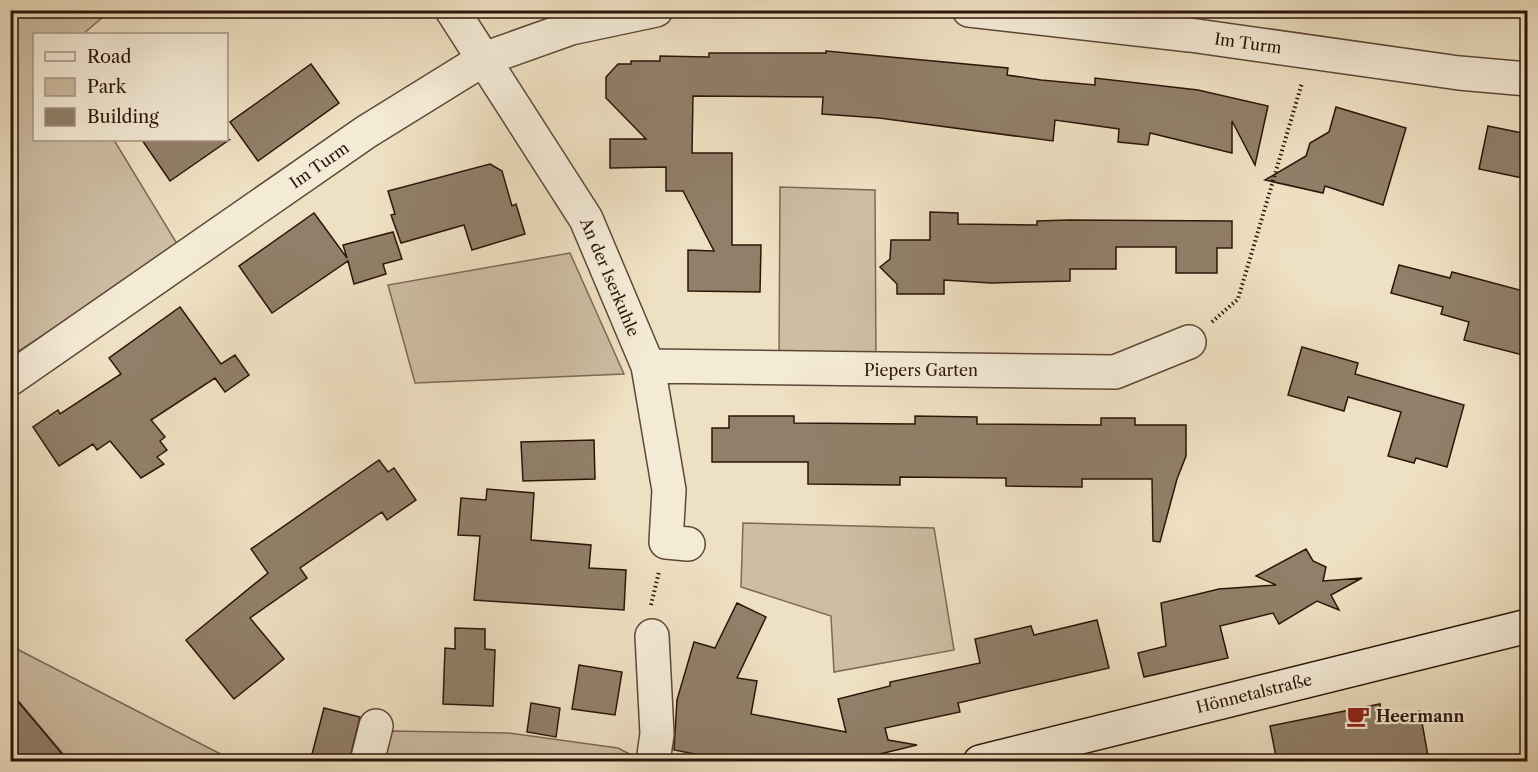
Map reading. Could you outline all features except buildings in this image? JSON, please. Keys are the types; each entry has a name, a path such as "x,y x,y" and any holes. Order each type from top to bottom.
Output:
{"street":[{"name":"An der Iserkuhle","path":"452,10 586,219 648,366 677,543"},
{"name":"Im Turm","path":"10,379 366,132 484,59 571,28 656,10"},
{"name":"Im Turm","path":"969,10 1527,79"},
{"name":"Piepers Garten","path":"648,366 1115,372 1189,342"},
{"name":"Hönnetalstraße","path":"980,762 1527,626"},
{"path":"652,636 657,734 653,762"},
{"path":"367,762 376,726"}],"path":[{"path":"1189,342 1238,300 1311,52"},
{"path":"652,636 651,605 677,543"}],"green space":[{"path":"11,11 110,11 84,33 33,33 33,141 115,141 179,247 11,356 10,68 15,65 11,59"},
{"path":"780,187 875,190 876,362 779,359"},
{"path":"570,253 624,374 415,383 388,285"},
{"path":"743,523 934,528 954,650 834,672 831,616 741,587"},
{"path":"11,646 234,761 69,761 11,692"},
{"path":"391,731 509,733 618,748 643,761 383,762"}],"place":[{"name":"Heermann","path":"1358,716"}]}
